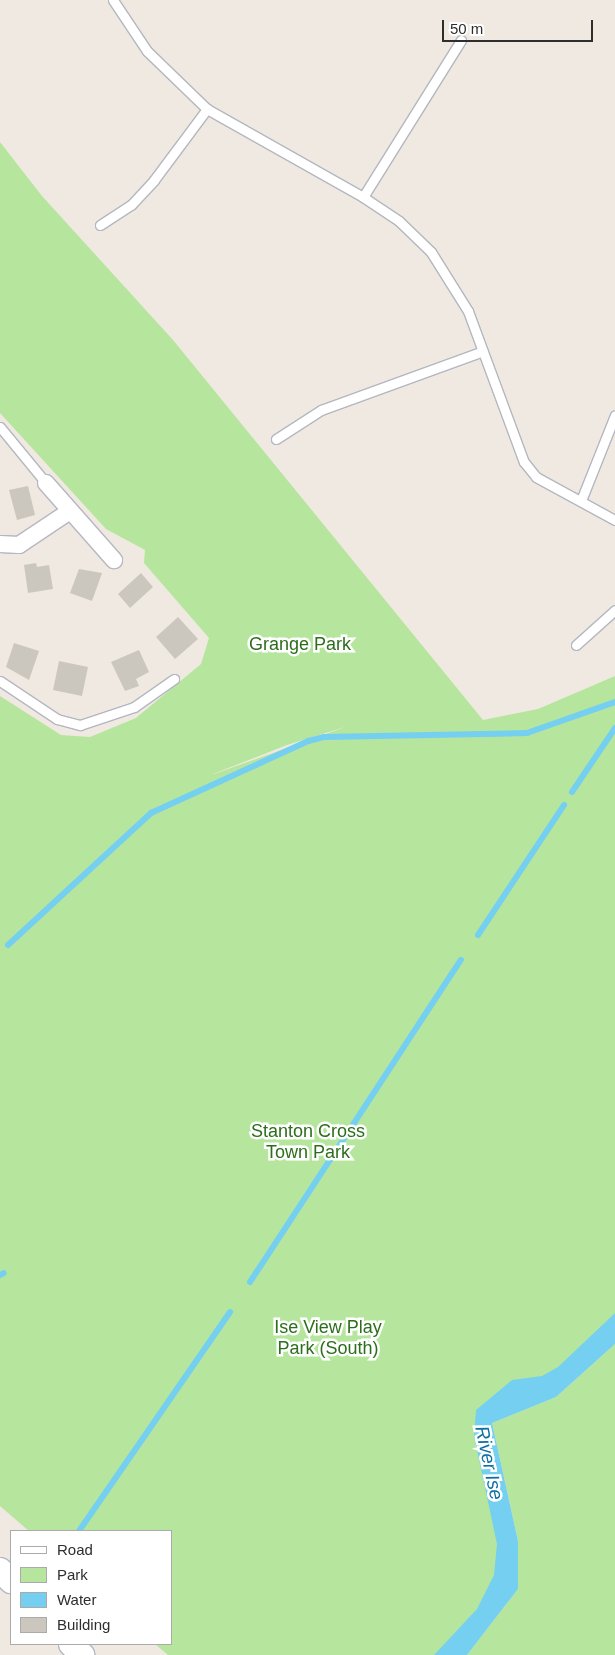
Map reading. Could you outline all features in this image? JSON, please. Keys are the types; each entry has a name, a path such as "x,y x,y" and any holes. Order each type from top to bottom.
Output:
{"main road":[{"path":"0,1570 10,1580"},
{"path":"72,1645 82,1655"}],"street":[{"path":"46,483 114,560"},
{"path":"0,544 19,545 70,510"}],"lane":[{"path":"113,0 147,51 207,109 363,197 399,221 431,252 468,312 524,462 536,477 582,498 615,520"},
{"path":"363,197 461,40"},
{"path":"100,225 132,205 154,180 207,109"},
{"path":"276,438 321,410 483,351"},
{"path":"582,498 615,415"},
{"path":"0,428 46,483"},
{"path":"576,645 615,610"},
{"path":"0,681 57,719 80,725 134,707 174,679"}],"green space":[{"name":"Stanton Cross Town Park","path":"0,142 42,196 173,340 483,720 538,709 615,676 615,1326 558,1385 477,1421 510,1557 448,1655 168,1655 156,1645 172,1645 172,1530 28,1530 0,1506 0,696 61,735 90,737 136,718 201,664 209,638 144,563 145,550 106,529 0,413","holes":["348,726 213,774 287,745"]},
{"path":"615,1344 615,1655 467,1655 518,1589 518,1541 492,1423 556,1397"}],"water":[{"name":"River Ise","path":"615,1313 615,1344 556,1397 492,1423 518,1541 518,1589 467,1655 434,1655 477,1609 494,1575 497,1544 474,1436 476,1410 512,1380 542,1376 558,1367"}],"building":[{"path":"28,486 35,515 17,520 9,490"},
{"path":"36,563 37,567 49,565 53,589 28,593 24,565"},
{"path":"79,569 102,573 92,601 70,593"},
{"path":"141,573 153,587 130,608 118,594"},
{"path":"178,617 198,639 175,659 156,637"},
{"path":"14,643 39,651 29,680 6,667"},
{"path":"139,650 149,672 136,679 139,686 125,691 111,662"},
{"path":"59,661 88,667 82,696 53,690"}],"waterway":[{"path":"8,945 151,813 308,741 324,737 527,733 615,702"},
{"path":"572,792 615,728"},
{"path":"478,935 564,805"},
{"path":"250,1282 461,960"},
{"path":"0,1275 4,1273"},
{"path":"80,1530 230,1312"}],"park label":[{"name":"Grange Park","path":"300,644"},
{"name":"Ise View Play Park (South)","path":"328,1338"}]}
